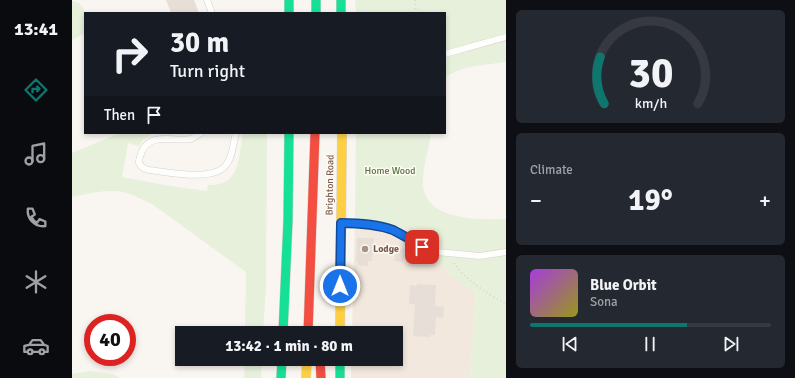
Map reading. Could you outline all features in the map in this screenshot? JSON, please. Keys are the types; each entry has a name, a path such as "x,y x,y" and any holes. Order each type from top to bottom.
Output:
{"main road":[{"path":"289,0 289,12"},
{"path":"316,0 316,12"},
{"path":"341,0 341,12"},
{"path":"283,326 288,220 289,134"},
{"path":"308,326 315,134"},
{"name":"Brighton Road","path":"340,326 342,134"},
{"path":"314,182 318,309"},
{"path":"281,378 282,366"},
{"path":"306,378 307,366"},
{"path":"320,366 321,378"},
{"path":"340,366 340,378"}],"lane":[{"path":"207,0 212,12"},
{"path":"446,54 506,37"},
{"path":"199,134 190,139 161,139 150,141 141,153 139,160 140,165 149,170 201,175 216,173 223,169 227,164 234,134"},
{"path":"341,223 382,227 394,231 429,250 486,256 506,252"}],"path":[{"path":"415,0 416,12"},
{"path":"448,253 457,268 466,278 506,304"}],"shaded area":[{"path":"355,219 400,227 415,233 429,242 437,258 450,274 476,294 470,378 351,378 351,366 403,366 403,326 352,326"}],"green space":[{"path":"355,0 506,0 506,62 458,70 446,77 446,12 356,12"},
{"path":"72,1 79,3 85,12 84,12 84,34 72,40"},
{"path":"118,134 151,134 143,140 139,146 128,143 122,177 207,191 208,185 219,184 227,181 232,176 236,169 243,134 267,134 266,285 263,326 245,326 246,272 152,204 130,194 117,191 97,192 72,197 72,153"},
{"name":"Home Wood","path":"356,134 431,134 423,185 426,197 433,206 456,216 483,219 506,219 506,378 470,378 476,294 450,274 437,258 429,242 415,233 400,227 355,219"},
{"path":"245,366 262,366 261,378 244,378"},
{"path":"91,371 113,374 120,378 72,378 72,374"}],"building":[{"path":"166,0 194,0 199,12 171,12"},
{"name":"Lodge","path":"357,238 374,238 372,261 368,261 368,266 358,265 358,262 356,261"},
{"path":"397,248 405,249 403,262 394,261"},
{"path":"417,284 436,285 435,306 444,307 443,318 436,317 435,335 430,335 430,337 413,336 415,304 409,304 410,285 417,286"}],"traffic: fast":[{"path":"289,0 289,12"},
{"path":"316,0 316,12"},
{"path":"341,0 341,12"},
{"path":"283,326 288,220 289,134"},
{"path":"281,378 282,366"},
{"path":"340,366 340,378"}],"traffic: slow":[{"path":"340,326 342,134"},
{"path":"306,378 307,366"}],"traffic: jam":[{"path":"308,326 315,134"},
{"path":"320,366 321,378"}],"place":[{"name":"Lodge","path":"365,249"}],"route":[{"path":"340,286 341,223 382,227 394,231 422,247"}]}
